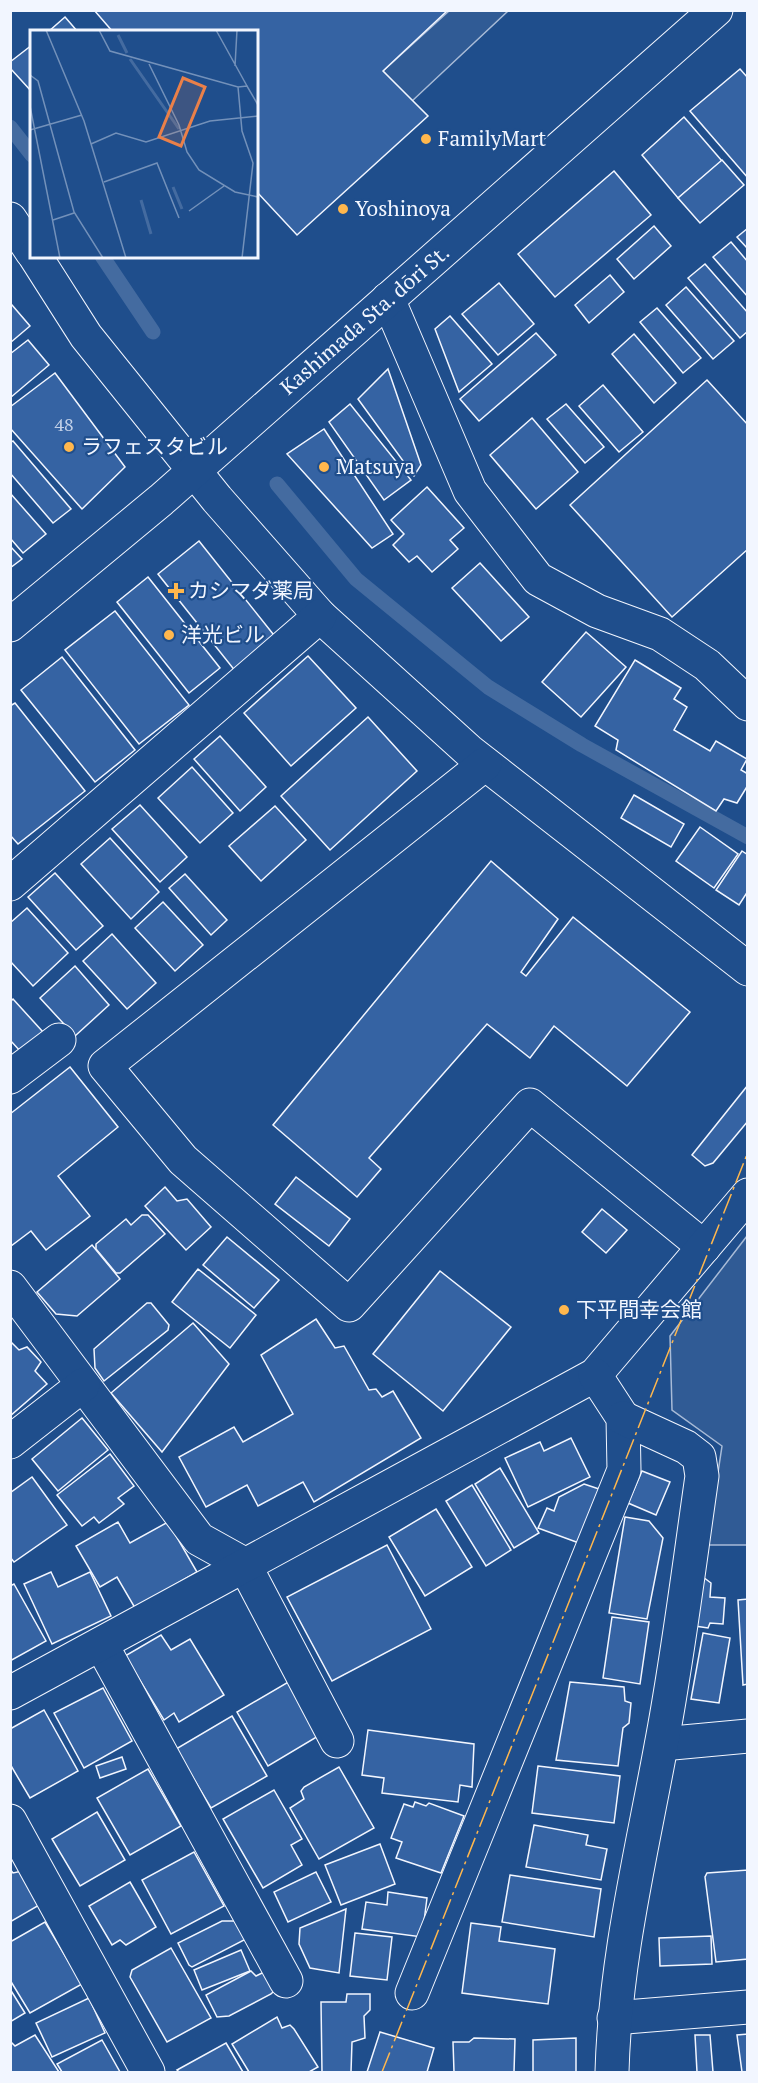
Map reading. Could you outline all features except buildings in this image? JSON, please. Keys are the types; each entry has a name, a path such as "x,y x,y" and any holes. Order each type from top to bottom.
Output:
{"street":[{"name":"Kashimada Sta. dōri St.","path":"10,625 193,470 716,10"},
{"path":"10,219 30,249"},
{"path":"36,258 86,336 193,470 321,616 485,764 747,969"},
{"path":"388,299 470,491 538,579 597,610 660,634 707,665 747,704"},
{"path":"10,884 321,616"},
{"path":"485,764 105,1066 183,1160 349,1305 530,1105 704,1247"},
{"path":"10,1077 59,1040"},
{"path":"10,1693 595,1375 747,1195"},
{"path":"10,1287 198,1539 244,1564 337,1741"},
{"path":"595,1375 624,1418 686,1447 699,1457 702,1476 662,1744 630,1898 614,2018 612,2073"},
{"path":"10,1442 83,1385"},
{"path":"412,1993 624,1470 624,1418"},
{"path":"101,1644 286,1981"},
{"path":"662,1744 747,1736"},
{"path":"10,1821 148,2073"},
{"path":"614,2018 747,2007"}],"shaded area":[{"path":"449,11 508,11 411,102 383,71"},
{"path":"747,1236 747,1545 707,1545 722,1446 672,1410 670,1336"}],"waterway":[{"path":"10,127 30,152"},
{"path":"103,258 153,332"},
{"path":"277,484 356,579 488,687 582,745 748,837"}],"power":[{"path":"382,2072 748,1152"}],"place":[{"name":"FamilyMart","path":"426,139"},
{"name":"Yoshinoya","path":"343,209"},
{"name":"ラフェスタビル","path":"69,447"},
{"name":"Matsuya","path":"324,467"},
{"name":"カシマダ薬局","path":"176,591"},
{"name":"洋光ビル","path":"169,635"},
{"name":"下平間幸会館","path":"564,1310"}]}
